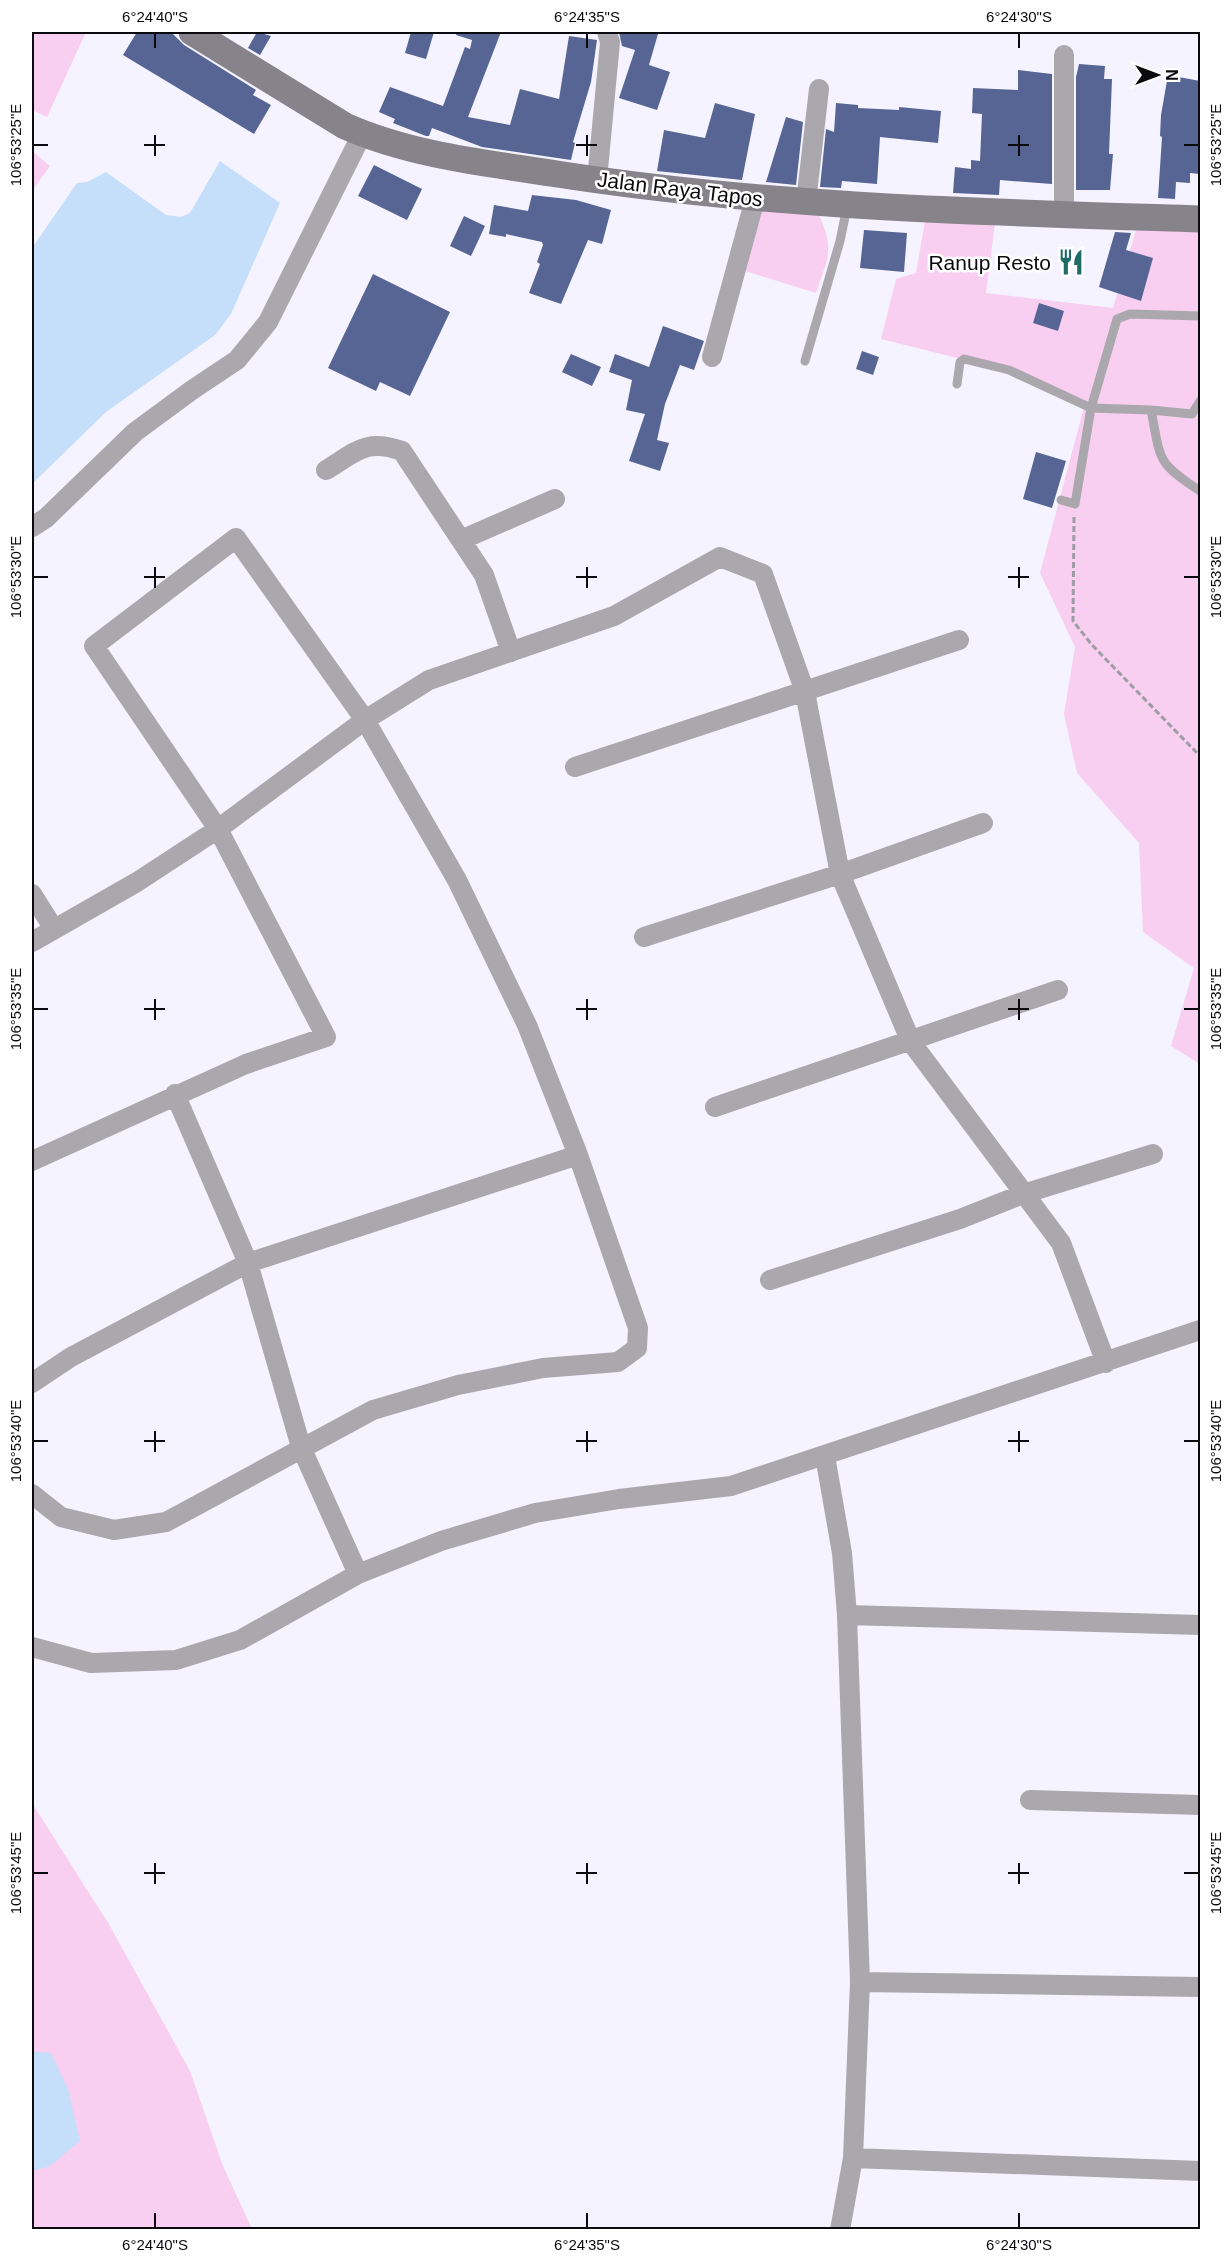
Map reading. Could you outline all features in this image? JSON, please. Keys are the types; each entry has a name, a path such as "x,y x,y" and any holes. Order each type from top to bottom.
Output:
{"main road":[{"name":"Jalan Raya Tapos","path":"192,32 328,117 363,134 455,158 597,180 755,199 1064,215 1200,219"}],"street":[{"path":"597,180 610,42 607,32"},
{"path":"1064,55 1064,215"},
{"path":"806,202 819,88"},
{"path":"32,527 46,518 135,432 237,360 268,322 357,144"},
{"path":"712,357 755,199"},
{"path":"326,470 366,446 382,444 402,451 484,575 511,651"},
{"path":"461,540 555,499"},
{"path":"32,1161 175,1094 246,1064 326,1037 218,829 94,646 236,538 366,720 457,880 527,1025 579,1155 638,1328 637,1348 618,1362 543,1368 458,1385 373,1410 166,1522 114,1530 61,1516 32,1494"},
{"path":"32,942 137,882 218,829 366,720 429,680 614,616 720,557 763,574 806,692 840,874 911,1042 1061,1243 1106,1363"},
{"path":"575,767 959,640"},
{"path":"644,937 840,874 983,823"},
{"path":"32,894 54,929"},
{"path":"715,1107 1058,990"},
{"path":"175,1094 248,1263 301,1447 358,1574"},
{"path":"770,1280 960,1220 1023,1194 1153,1154"},
{"path":"32,1383 71,1357 248,1263 579,1155"},
{"path":"32,1647 91,1663 176,1660 240,1640 358,1574 441,1541 535,1513 619,1499 730,1486 1200,1330"},
{"path":"825,1456 842,1553 848,1616 860,1982 853,2158 840,2229"},
{"path":"848,1616 1200,1625"},
{"path":"1030,1800 1200,1805"},
{"path":"860,1982 1200,1987"},
{"path":"853,2158 1200,2171"}],"lane":[{"path":"805,361 840,241 848,204"},
{"path":"1061,500 1075,504 1091,408 1117,319 1130,314 1200,316"},
{"path":"957,384 961,360 964,359 1010,370 1091,408 1192,414 1200,401"},
{"path":"1151,410 1160,457 1171,472 1200,491"}],"path":[{"path":"1075,504 1074,621 1092,645 1200,756"}],"shaded area":[{"path":"32,32 86,32 47,117 32,110"},
{"path":"32,151 50,166 32,191"},
{"path":"759,210 819,215 827,237 828,254 816,293 742,270"},
{"path":"926,215 996,216 986,293 1113,308 1138,223 1200,227 1200,1064 1171,1046 1194,968 1143,932 1139,843 1077,773 1064,714 1075,647 1040,573 1084,407 1024,379 977,363 881,339 896,279 916,273","holes":["1039,303 1064,311 1058,330 1033,323"]},
{"path":"32,1803 110,1926 190,2071 223,2166 252,2229 32,2229"}],"water":[{"path":"220,161 280,203 231,314 215,335 106,412 32,484 32,248 77,183 87,182 106,172 166,215 181,217 190,213"},
{"path":"32,2051 51,2053 68,2089 80,2141 50,2166 32,2171"}],"building":[{"path":"137,32 171,32 184,45 256,90 253,95 271,105 254,134 123,55"},
{"path":"257,32 271,36 260,55 248,48"},
{"path":"411,32 434,32 426,59 405,53"},
{"path":"457,32 501,32 468,117 510,125 520,89 559,99 569,36 597,40 591,82 573,142 575,143 571,160 482,147 432,128 429,136 426,136 393,123 395,119 379,112 390,87 443,106 465,47 470,49 472,40 456,35"},
{"path":"619,32 658,34 649,65 670,72 657,110 619,98 635,50 622,46"},
{"path":"1079,64 1105,66 1104,79 1112,79 1109,154 1113,154 1110,190 1076,190 1076,77"},
{"path":"1018,70 1052,74 1052,184 1000,180 999,195 953,193 955,167 971,169 971,160 980,161 982,114 972,113 973,88 1018,90"},
{"path":"1168,75 1200,81 1200,174 1190,173 1190,183 1176,182 1175,199 1158,198 1161,115"},
{"path":"715,103 755,114 742,180 657,171 664,130 705,138"},
{"path":"836,103 858,105 858,108 899,110 899,107 941,111 938,143 880,137 877,184 842,181 841,188 820,187 826,129 834,132"},
{"path":"786,117 803,122 796,185 766,182"},
{"path":"374,165 422,189 407,220 358,196"},
{"path":"532,195 576,200 611,210 602,244 588,240 561,304 529,293 540,264 537,262 542,242 506,234 506,237 489,234 494,205 528,211"},
{"path":"464,216 485,226 471,256 450,246"},
{"path":"864,230 907,233 904,272 860,268"},
{"path":"1115,232 1131,233 1126,250 1153,258 1141,301 1099,287"},
{"path":"373,274 450,312 410,396 380,382 376,391 328,368"},
{"path":"1039,303 1064,311 1058,331 1033,323"},
{"path":"663,326 704,341 694,370 680,365 665,404 657,440 669,443 660,471 629,461 645,414 626,410 632,380 609,372 615,354 649,367"},
{"path":"862,351 879,357 873,375 856,369"},
{"path":"571,354 601,367 592,386 562,372"},
{"path":"1036,452 1066,461 1052,508 1023,499"}],"place":[{"name":"Ranup Resto","path":"1071,262"}]}
